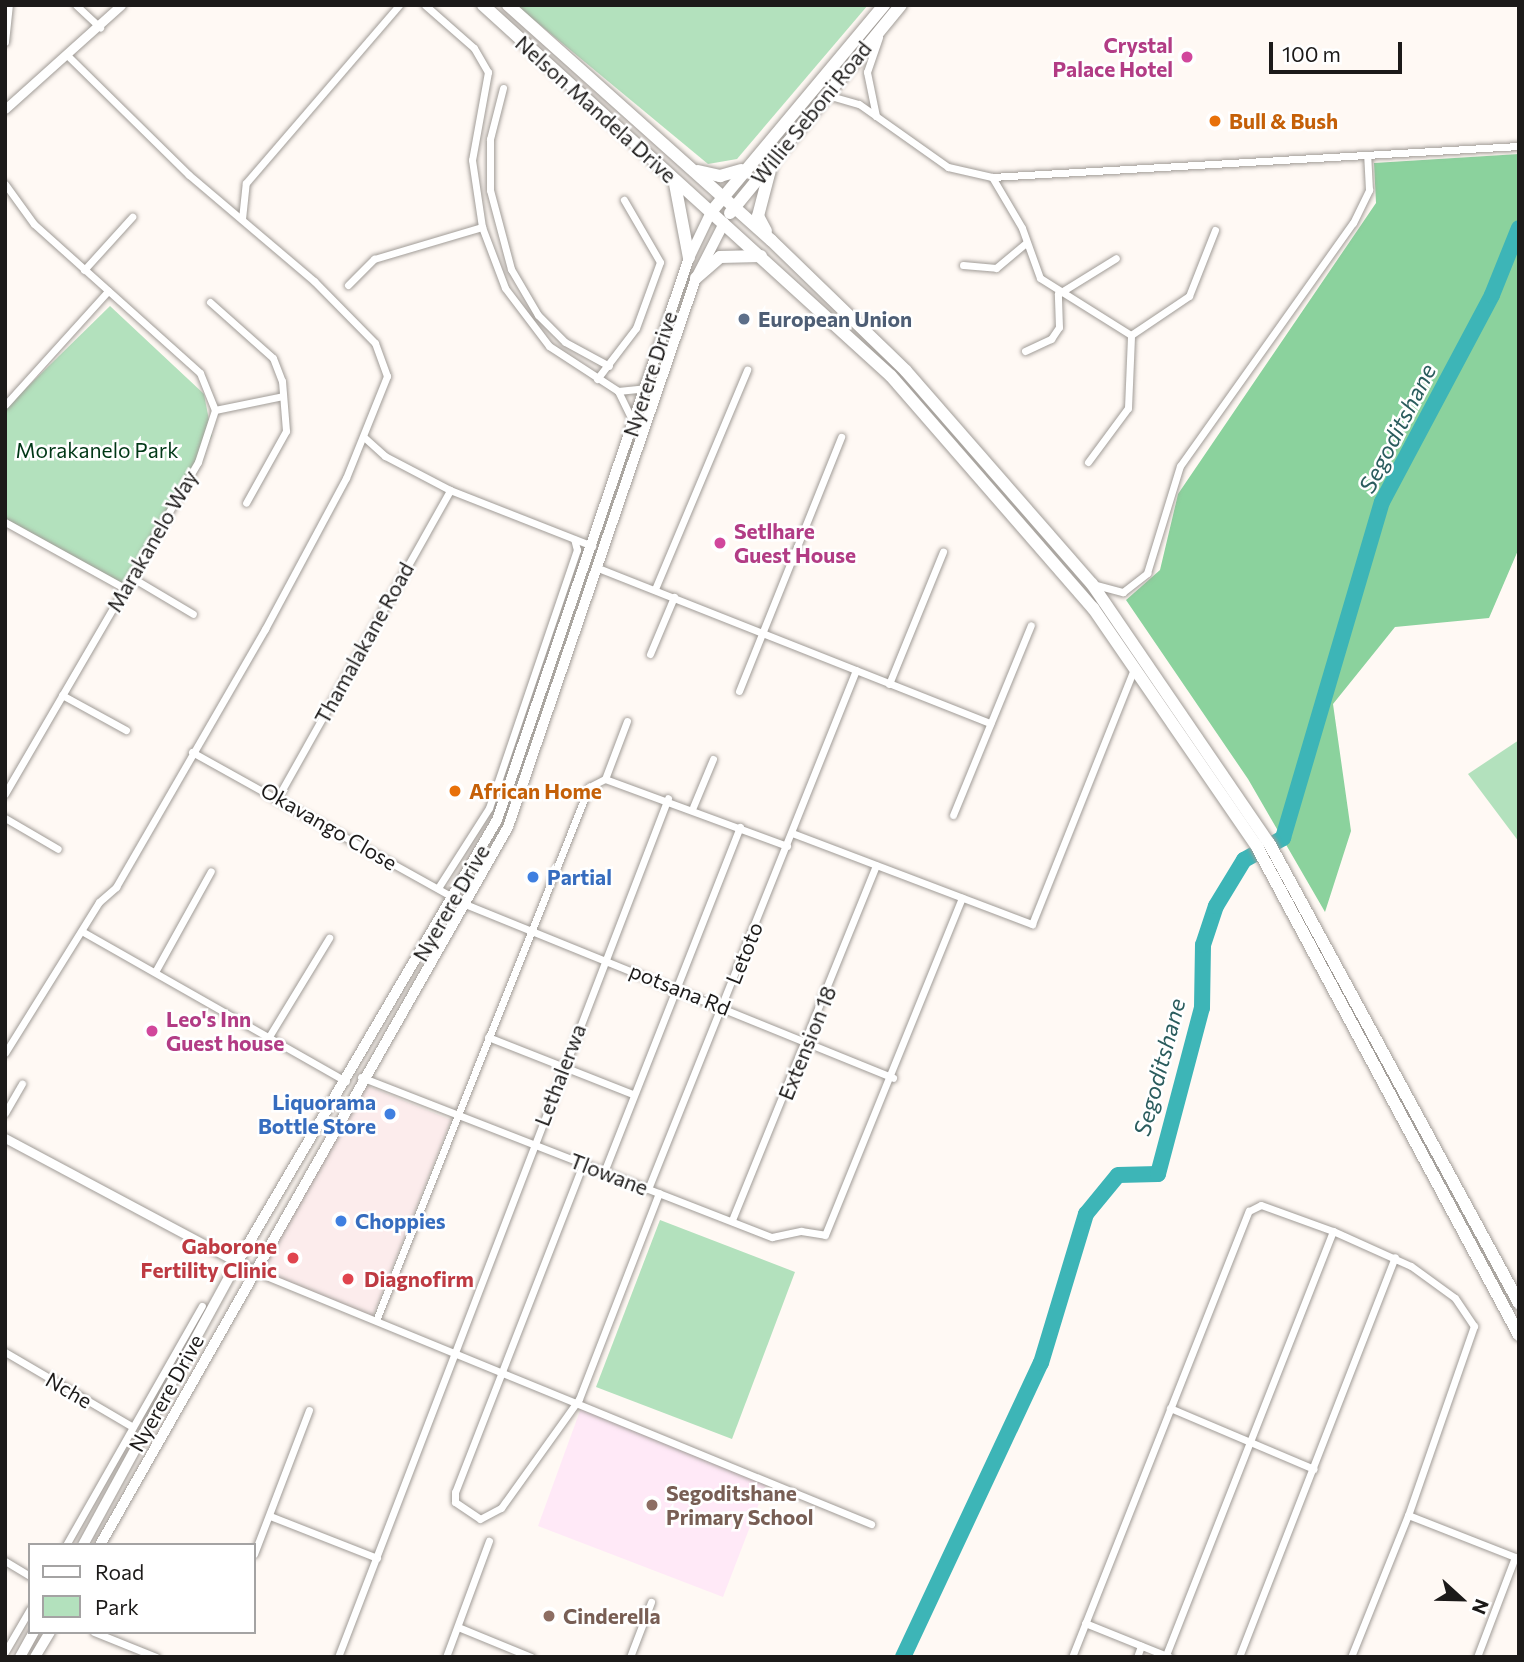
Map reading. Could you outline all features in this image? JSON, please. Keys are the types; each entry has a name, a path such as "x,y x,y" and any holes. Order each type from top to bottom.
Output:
{"main road":[{"name":"Nelson Mandela Drive","path":"483,5 761,256 972,462 1135,666 1262,844"},
{"name":"Nelson Mandela Drive","path":"508,5 771,240 906,371 1092,584 1262,844"},
{"name":"Willie Seboni Road","path":"711,212 760,150 884,5"},
{"name":"Willie Seboni Road","path":"724,223 734,206 823,95 901,5"},
{"path":"692,169 732,175 760,150"},
{"path":"771,240 758,216 773,159"},
{"path":"675,181 689,258"},
{"name":"Nyerere Drive","path":"84,1543 237,1263 454,898 509,791 689,258 711,212"},
{"name":"Nyerere Drive","path":"101,1543 361,1077 465,904 524,792 696,278 724,223"},
{"path":"696,278 720,257 761,256"},
{"path":"1262,844 1519,1303"},
{"path":"1301,912 1519,1335"},
{"path":"20,1657 33,1634"},
{"path":"35,1657 49,1634"}],"street":[{"path":"5,42 9,5"},
{"path":"76,5 100,27"},
{"path":"5,109 68,56 121,5"},
{"path":"242,219 246,183 399,5"},
{"path":"425,5 474,48 488,72 472,142 482,227 505,288 536,332 597,379 618,391 634,424"},
{"path":"876,116 867,72 884,24"},
{"path":"5,1053 85,933 192,752 365,438 387,376 385,360 314,281 242,219 68,56"},
{"path":"503,88 490,139 490,190 511,269 556,333 609,366"},
{"path":"823,95 850,99 937,162 992,177 1519,146"},
{"path":"1092,584 1123,592 1147,573 1180,466 1353,223 1369,190 1367,156"},
{"path":"992,177 1025,244 1034,270 1058,294 1132,335"},
{"path":"5,184 34,224 200,373 215,410 283,396"},
{"path":"597,379 636,328 660,262 624,200"},
{"path":"84,270 132,217"},
{"path":"348,285 374,259 482,227"},
{"path":"1132,335 1189,296 1215,230"},
{"path":"963,265 996,268 1025,244"},
{"path":"1058,294 1116,258"},
{"path":"7,400 108,291"},
{"path":"1025,351 1051,339 1059,327 1058,294"},
{"path":"210,302 273,358 283,396 286,431 246,503"},
{"path":"1087,462 1128,408 1132,335"},
{"path":"655,589 747,370"},
{"path":"618,391 645,388"},
{"name":"Marakanelo Way","path":"5,794 207,445 215,410"},
{"path":"740,691 841,437"},
{"path":"365,438 385,456 450,490 592,546"},
{"name":"Thamalakane Road","path":"278,797 450,490"},
{"path":"5,522 124,588"},
{"path":"438,888 489,808 577,550 574,539"},
{"path":"889,684 943,552"},
{"path":"598,568 990,723"},
{"path":"131,578 193,614"},
{"path":"650,654 674,597"},
{"path":"953,815 1031,625"},
{"path":"792,833 962,898 1020,925 1036,920 1135,666"},
{"name":"Letoto","path":"648,1189 856,670"},
{"path":"62,695 126,730"},
{"path":"377,1318 589,787 605,779 627,721"},
{"name":"Okavango Close","path":"192,752 278,797 465,904"},
{"path":"693,807 713,759"},
{"path":"605,779 693,807 787,846"},
{"name":"Lethalerwa","path":"338,1657 458,1355 534,1145 667,798"},
{"path":"5,818 58,849"},
{"path":"604,1172 740,827"},
{"name":"Extension 18","path":"732,1220 808,1045 876,865"},
{"path":"155,972 211,872"},
{"path":"893,1079 962,898"},
{"name":"potsana Rd","path":"465,904 531,932 724,1005 808,1045 893,1079"},
{"path":"85,933 270,1035 347,1081"},
{"path":"270,1035 329,939"},
{"path":"488,1037 633,1094"},
{"name":"Tlowane","path":"361,1077 777,1238 801,1231 819,1237 831,1229 893,1079"},
{"path":"5,1113 22,1083"},
{"path":"5,1138 254,1271 377,1318 458,1355 579,1399 871,1524"},
{"path":"583,1164 454,1498 480,1519 501,1508 579,1399 659,1193"},
{"path":"1072,1657 1249,1211 1261,1205 1395,1256 1455,1298 1474,1326 1408,1516 1351,1657"},
{"path":"1085,1623 1168,1656 1333,1231"},
{"path":"1239,1657 1395,1256"},
{"path":"67,1543 202,1306"},
{"name":"Nche","path":"5,1352 133,1427"},
{"path":"1170,1408 1314,1469"},
{"path":"256,1549 309,1410"},
{"path":"270,1516 377,1558"},
{"path":"1408,1516 1515,1557 1476,1657"},
{"path":"446,1657 489,1541"},
{"path":"5,1561 28,1575"},
{"path":"630,1657 652,1602"},
{"path":"5,1652 28,1612"},
{"path":"458,1627 531,1657"},
{"path":"99,1634 156,1657"},
{"path":"1137,1657 1141,1646"}],"shaded area":[{"path":"361,1083 451,1120 371,1320 253,1268"},
{"name":"Segoditshane Primary School","path":"581,1408 766,1485 723,1597 538,1526"}],"green space":[{"path":"516,5 868,5 737,159 708,164"},
{"path":"1519,154 1519,548 1489,618 1395,627 1333,704 1351,831 1325,912 1248,779 1126,600 1160,570 1178,494 1376,203 1374,163"},
{"name":"Morakanelo Park","path":"110,306 204,394 212,436 124,588 5,521 5,409"},
{"path":"1519,740 1519,842 1468,774"},
{"path":"660,1220 795,1272 732,1439 596,1387"}],"waterway":[{"name":"Segoditshane","path":"903,1657 1041,1363 1086,1214 1118,1175 1158,1174 1202,1008 1203,945 1216,906 1244,860 1283,838 1382,502 1492,295 1519,228"}],"place":[{"name":"Crystal Palace Hotel","path":"1187,57"},
{"name":"Bull & Bush","path":"1215,121"},
{"name":"European Union","path":"744,319"},
{"name":"Setlhare Guest House","path":"720,543"},
{"name":"African Home","path":"455,791"},
{"name":"Partial","path":"533,877"},
{"name":"Leo's Inn Guest house","path":"152,1031"},
{"name":"Liquorama Bottle Store","path":"390,1114"},
{"name":"Choppies","path":"341,1221"},
{"name":"Gaborone Fertility Clinic","path":"293,1258"},
{"name":"Diagnofirm","path":"348,1279"},
{"name":"Segoditshane Primary School","path":"652,1505"},
{"name":"Cinderella","path":"549,1616"}]}
